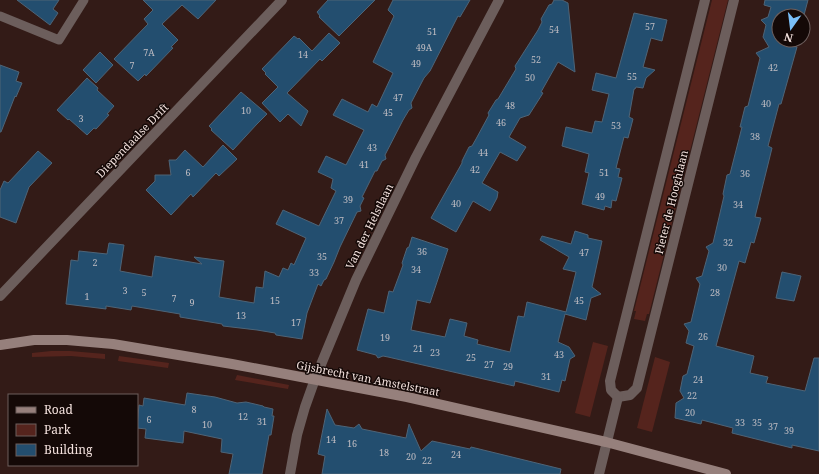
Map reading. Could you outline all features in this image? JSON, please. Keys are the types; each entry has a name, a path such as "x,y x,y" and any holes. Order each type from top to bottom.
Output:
{"street":[{"name":"Diependaalse Drift","path":"0,296 282,0"},
{"name":"Van der Helstlaan","path":"290,474 297,435 315,379 356,280 416,157 499,0"},
{"name":"Pieter de Hooghlaan","path":"705,0 610,381 611,390 618,397 630,395 637,388 734,0"},
{"name":"Gijsbrecht van Amstelstraat","path":"0,345 34,340 67,340 113,344 315,379 407,397 606,442 726,474"},
{"path":"599,474 618,397"}],"lane":[{"path":"0,16 59,40 84,0"}],"green space":[{"path":"712,0 728,0 649,314 647,314 645,321 634,319 636,311 634,311"},
{"path":"593,342 608,346 590,417 575,413"},
{"path":"51,351 105,354 105,359 71,356 32,357 32,353"},
{"path":"119,356 169,363 168,368 118,361"},
{"path":"655,357 670,362 652,432 637,428"},
{"path":"237,375 289,385 288,389 235,380"}],"building":[{"path":"17,0 59,0 53,9 58,13 50,25"},
{"path":"143,0 216,0 198,19 182,5 162,24 178,40 171,47 173,48 146,76 145,74 138,81 114,59 148,24 144,19 153,10"},
{"path":"328,0 375,0 339,36 319,17 320,16 317,12"},
{"path":"393,0 470,0 460,17 458,16 430,71 424,78 411,103 412,108 403,120 385,155 386,159 382,161 377,171 375,171 362,197 364,198 360,206 361,211 357,212 326,279 321,286 318,284 307,313 302,339 257,330 223,326 222,324 180,317 180,314 132,306 131,310 106,306 106,309 66,304 71,260 78,261 79,251 107,254 109,243 124,245 120,271 152,277 155,256 202,264 194,257 224,261 219,297 254,303 256,287 263,288 265,271 279,277 283,268 288,270 291,263 294,265 306,238 276,224 283,210 319,226 336,191 331,188 333,179 318,172 326,156 346,165 364,130 333,115 342,99 368,112 372,104 377,107 393,73 373,62 394,16 388,10"},
{"path":"554,0 562,0 568,3 575,72 558,62 541,92 543,93 529,115 520,118 509,137 526,147 517,161 500,152 482,183 498,192 497,198 490,211 473,201 456,232 431,218 462,163 469,147 472,146 476,139 489,115 488,113 498,99 516,69 515,66 538,30 542,22 541,19 549,5 552,4"},
{"path":"765,0 808,0 806,8 771,8 771,48 797,48 781,104 779,104 768,146 772,148 755,217 761,218 754,243 751,242 745,263 739,261 716,346 754,356 750,373 768,377 766,383 805,391 814,358 819,358 819,451 792,445 792,448 732,433 733,428 702,420 701,424 675,418 676,403 684,398 680,391 683,376 687,374 694,346 686,343 689,331 684,324 691,322 700,284 696,278 702,276 709,251 706,247 713,243 724,196 723,194 727,175 730,174 742,127 740,127 745,107 748,106 760,58 756,53 769,47 763,37 766,25 761,20 768,17 771,7 764,5"},
{"path":"634,13 667,20 662,41 651,38 643,67 655,70 646,78 643,88 636,87 634,89 629,117 633,119 628,138 624,137 616,168 620,169 618,177 622,178 616,201 612,200 611,208 605,206 604,210 582,204 589,173 585,172 589,154 562,146 566,127 592,133 595,121 602,122 609,94 592,90 596,73 616,78"},
{"path":"329,33 340,43 322,61 320,59 287,93 308,111 301,126 288,114 280,122 262,103 278,87 262,69 294,36 298,39 299,38 312,51"},
{"path":"100,52 113,65 96,83 83,70"},
{"path":"0,65 19,72 16,81 22,83 16,97 15,96 1,132 0,132"},
{"path":"87,78 114,106 107,114 109,115 96,129 94,128 87,135 57,110"},
{"path":"241,92 267,114 233,150 211,130 212,129 209,126"},
{"path":"223,145 237,159 219,176 216,173 193,197 191,194 171,215 146,190 155,181 155,175 171,175 169,160 176,160 185,150 203,167"},
{"path":"38,151 52,163 29,187 16,223 0,217 0,190 4,181 8,183"},
{"path":"575,231 588,235 588,238 602,241 592,287 601,294 591,298 586,320 565,314 558,342 569,347 575,356 570,359 565,381 562,380 559,392 515,381 514,386 383,356 378,358 376,355 357,350 368,309 384,313 389,291 393,292 412,237 448,249 430,303 417,300 411,330 445,337 450,319 467,323 464,336 478,340 477,344 510,352 518,316 524,317 527,302 566,312 576,272 563,269 569,257 540,240 542,236 571,244"},
{"path":"782,272 801,276 794,301 776,298"},
{"path":"187,393 215,397 237,403 246,402 273,409 272,416 274,416 271,435 269,435 262,474 229,474 233,454 221,452 222,439 184,431 183,443 145,438 146,429 138,428 139,405 143,406 144,398 185,405"},
{"path":"327,409 335,425 354,428 359,424 362,429 406,438 409,424 421,451 432,441 470,449 471,447 561,469 560,474 322,474 325,456 318,454"}]}
